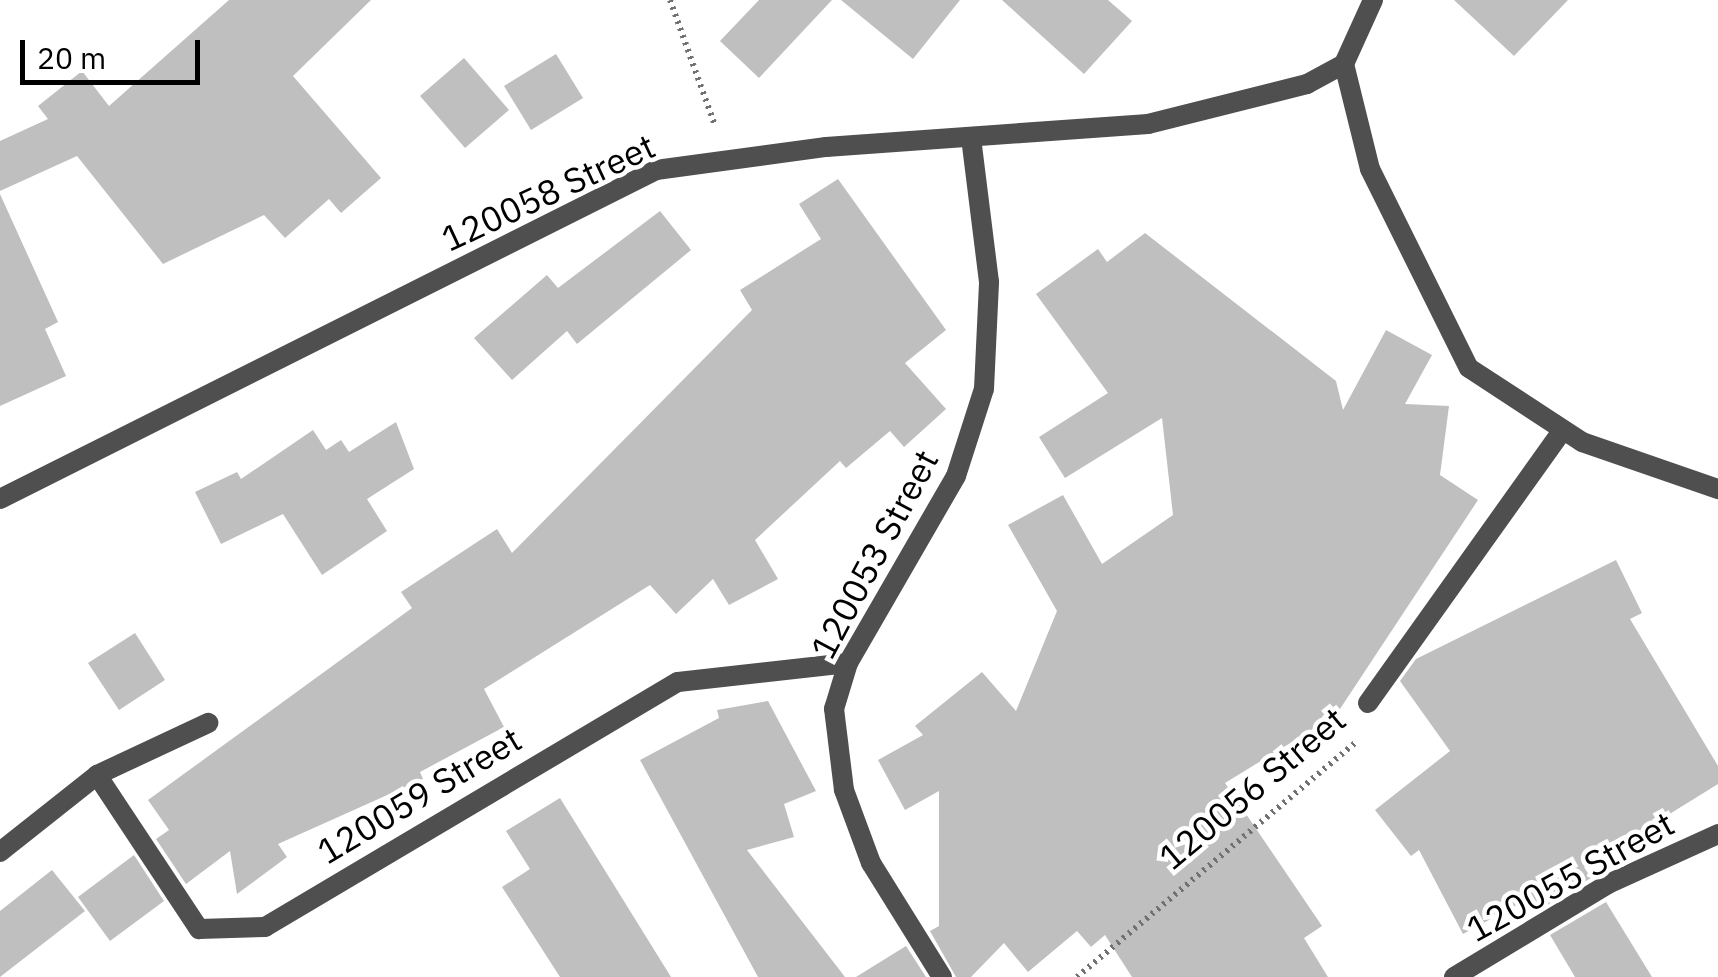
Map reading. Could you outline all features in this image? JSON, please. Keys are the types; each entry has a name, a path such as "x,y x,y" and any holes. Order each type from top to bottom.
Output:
{"street":[{"path":"1373,0 1344,64 1370,169 1469,368 1562,430 1718,488"},
{"name":"120058 Street","path":"0,499 656,170 727,157 1148,124 1306,84 1344,64"},
{"name":"120053 Street","path":"942,977 871,863 844,790 834,709 848,663 956,476 984,389 989,282 971,138"},
{"name":"120056 Street","path":"1368,703 1562,430"},
{"name":"120059 Street","path":"97,775 199,929 264,927 678,682 848,663"},
{"path":"0,852 97,775 208,723"},
{"name":"120055 Street","path":"1454,977 1608,884 1718,834"}],"path":[{"path":"670,0 727,157"},
{"name":"120056 Street","path":"1077,977 1378,724 1368,703"}],"building":[{"path":"229,0 371,0 293,76 381,178 341,213 329,199 285,238 264,215 163,264 77,156 0,191 0,141 48,119 38,106 82,71 109,106"},
{"path":"759,0 832,0 759,78 720,41"},
{"path":"841,0 960,0 913,59"},
{"path":"1002,0 1108,0 1132,21 1084,74"},
{"path":"1454,0 1568,0 1514,56"},
{"path":"556,54 583,98 531,130 504,86"},
{"path":"464,58 509,110 465,148 420,96"},
{"path":"838,179 946,330 905,363 946,409 904,447 890,431 846,468 840,461 755,540 778,579 729,605 713,579 676,614 650,585 484,689 504,727 420,772 423,779 278,844 287,857 237,894 230,851 186,884 156,839 169,830 148,800 412,608 401,592 497,529 512,553 752,310 740,290 821,239 799,204"},
{"path":"0,194 58,322 45,329 66,376 0,406"},
{"path":"660,211 691,250 577,344 567,331 512,380 474,338 547,275 558,288"},
{"path":"1145,233 1336,381 1343,410 1386,330 1432,355 1405,404 1449,406 1440,475 1478,500 1336,715 1225,783 1322,926 1304,938 1328,977 1132,977 1105,935 1091,947 1077,931 1028,972 1004,943 971,977 956,977 930,931 939,926 939,791 905,810 878,760 923,735 915,726 982,672 1016,711 1057,611 1008,525 1063,495 1102,564 1173,515 1162,418 1065,478 1039,437 1108,393 1036,294 1098,249 1107,262"},
{"path":"396,422 414,469 367,499 387,531 322,575 283,514 221,544 195,492 237,472 241,479 313,430 326,450 341,440 349,452"},
{"path":"1616,560 1642,613 1630,619 1718,766 1718,784 1584,867 1591,878 1536,912 1528,899 1463,934 1419,850 1411,856 1375,810 1450,751 1400,681 1416,659"},
{"path":"135,633 165,680 119,710 88,663"},
{"path":"768,701 816,791 784,804 794,837 747,850 845,977 758,977 640,760 719,718 717,710"},
{"path":"560,798 671,977 560,977 502,887 530,869 506,831"},
{"path":"134,855 164,901 110,941 78,897"},
{"path":"52,870 85,911 0,977 0,911"},
{"path":"1606,902 1652,977 1575,977 1550,935"},
{"path":"906,946 926,977 856,977"}]}
